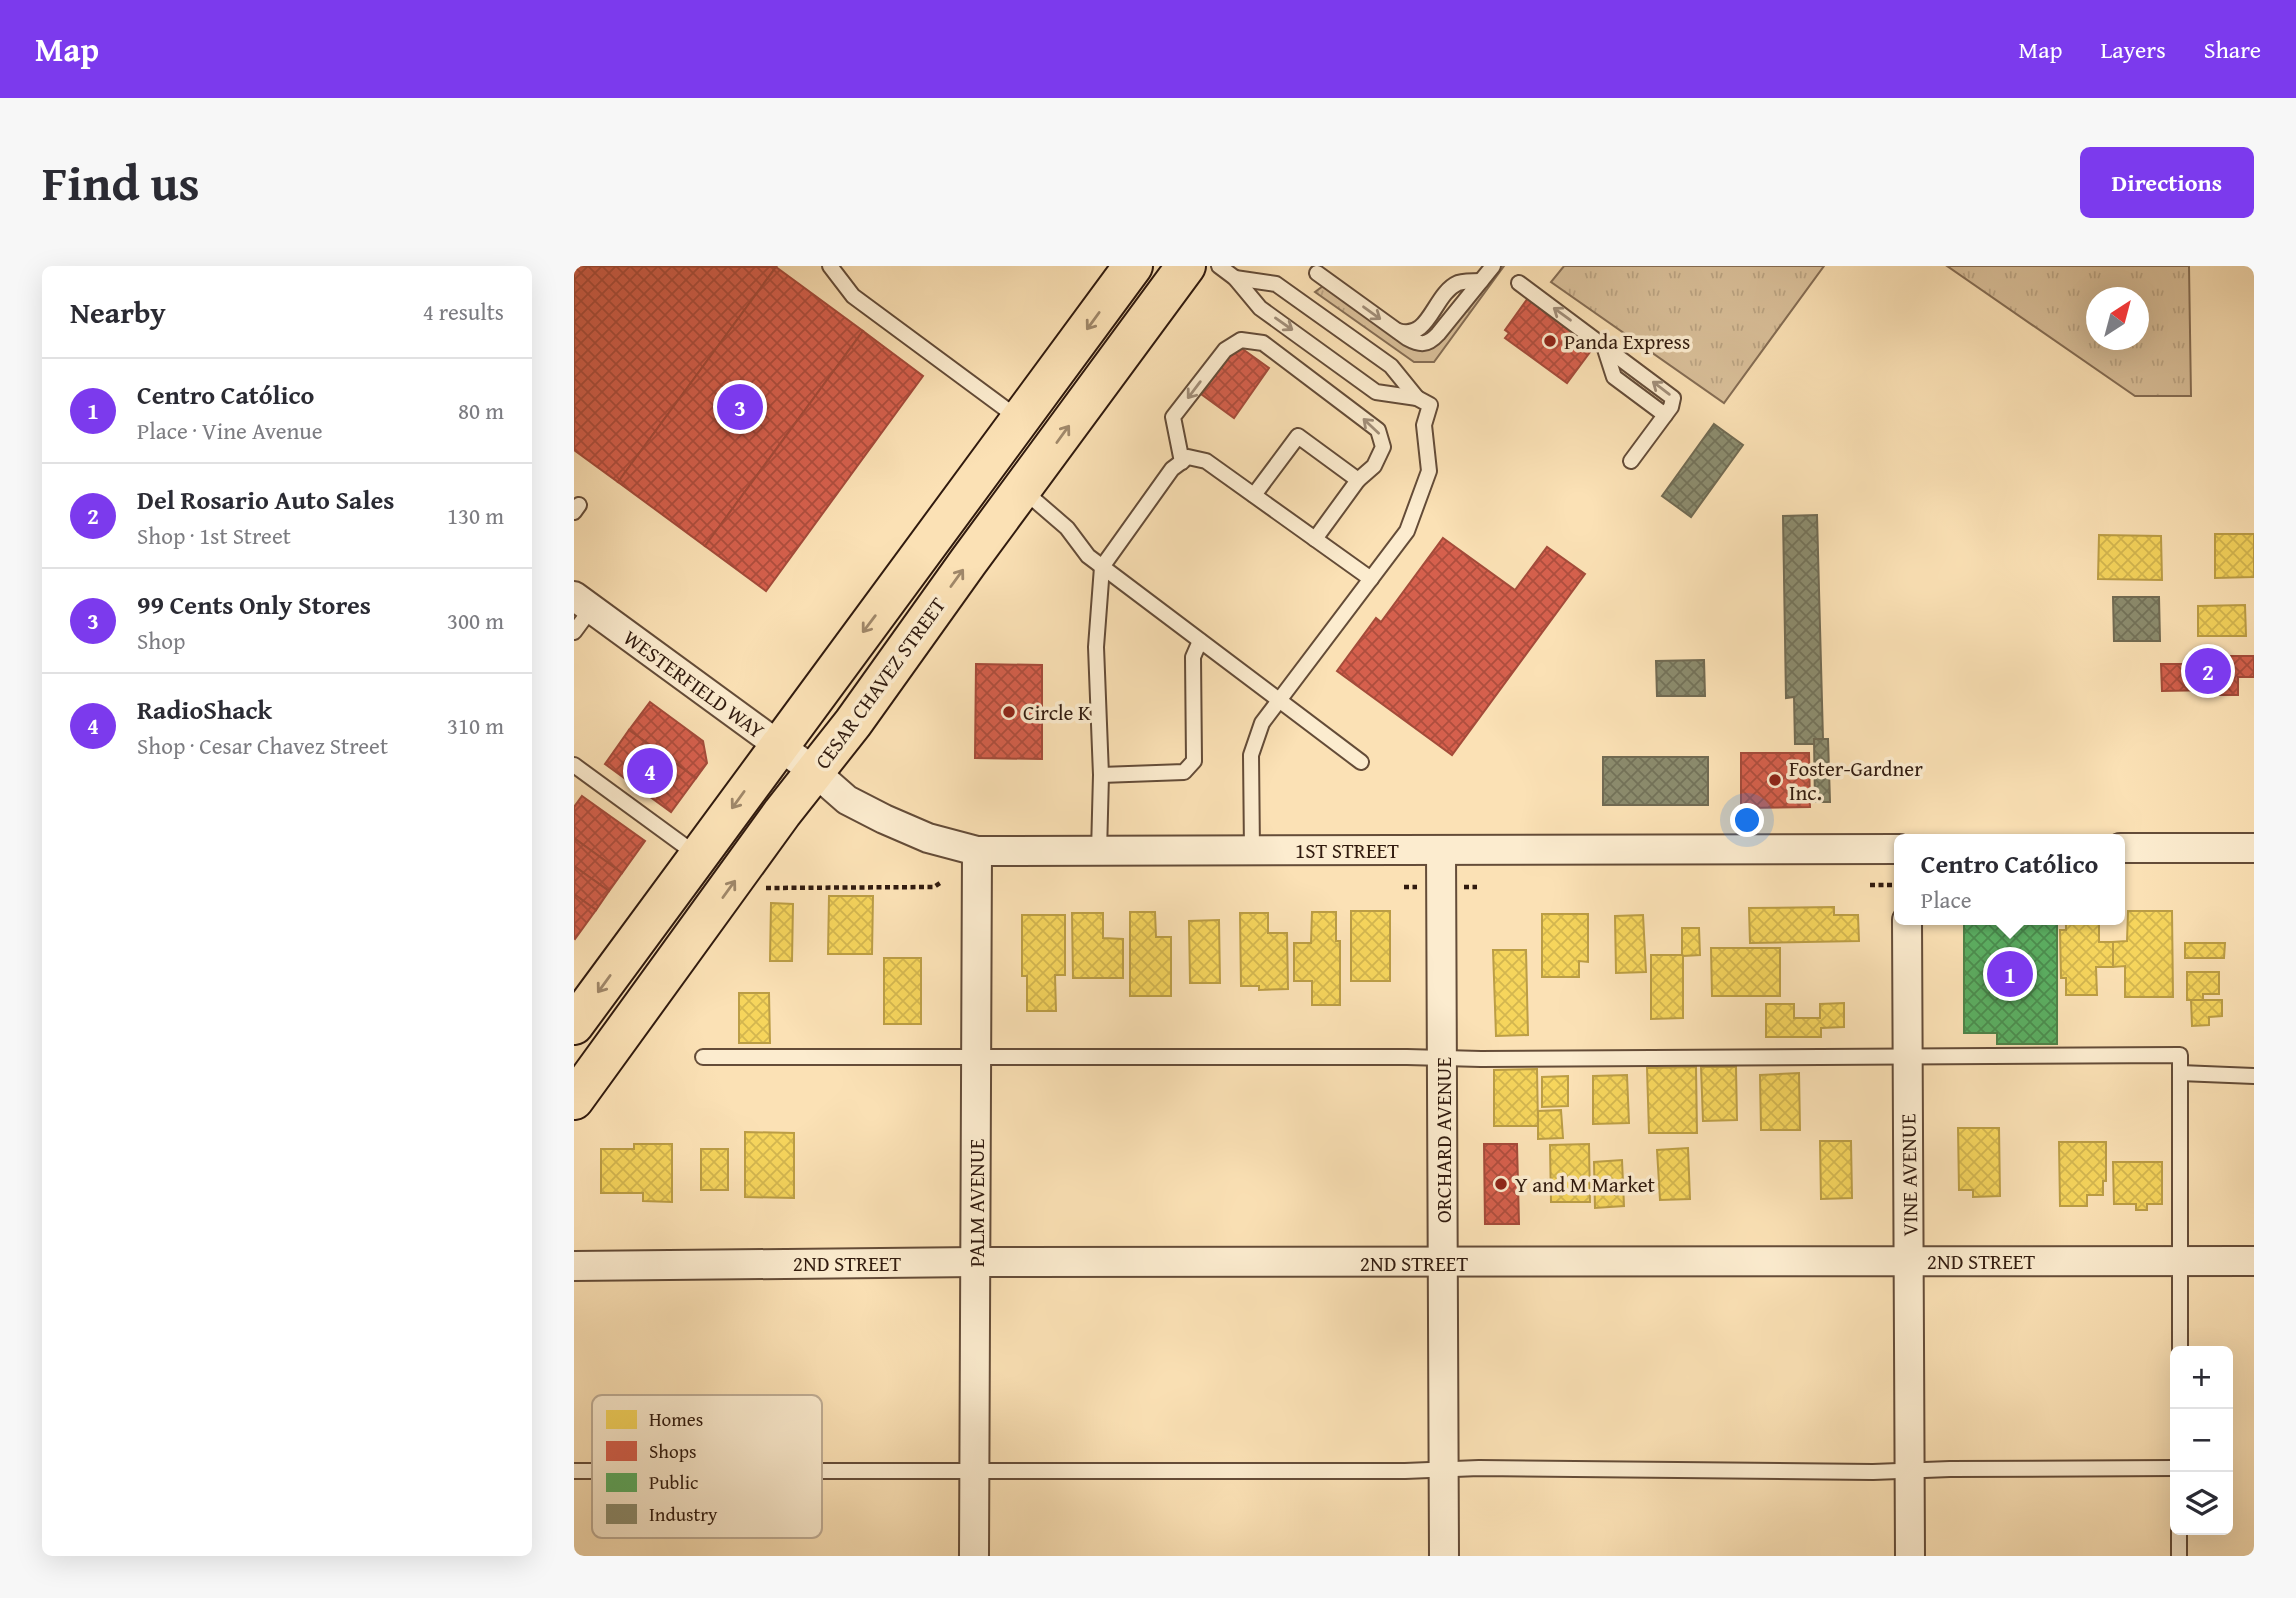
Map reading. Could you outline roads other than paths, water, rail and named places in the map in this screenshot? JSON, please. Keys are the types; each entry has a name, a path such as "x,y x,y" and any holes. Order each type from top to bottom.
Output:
{"main road":[{"name":"CESAR CHAVEZ STREET","path":"574,1025 1133,266"},
{"name":"CESAR CHAVEZ STREET","path":"574,1100 1186,266"}],"street":[{"name":"WESTERFIELD WAY","path":"583,602 815,772"},
{"name":"1ST STREET","path":"815,772 847,800 884,819 929,838 977,851 1894,849"},
{"path":"2125,848 2254,848"},
{"name":"ORCHARD AVENUE","path":"1441,850 1444,1556"},
{"name":"PALM AVENUE","path":"974,1556 977,851"},
{"name":"VINE AVENUE","path":"1907,925 1910,1556"},
{"name":"2ND STREET","path":"574,1266 976,1262 2254,1261"}],"lane":[{"path":"830,266 853,296 1021,421"},
{"path":"1219,266 1235,278 1260,308 1376,392 1417,398 1430,405 1424,425 1429,471 1407,531 1262,723 1251,755 1252,850"},
{"path":"1317,273 1416,343 1430,343 1493,266"},
{"path":"1235,278 1276,284 1391,366 1417,398"},
{"path":"1519,283 1670,394 1673,402 1631,461"},
{"path":"1182,462 1173,417 1224,350 1241,340 1263,343 1378,430 1383,447 1374,466 1358,480 1315,539"},
{"path":"1604,346 1614,377 1665,415"},
{"path":"1254,495 1298,436 1358,480"},
{"path":"1099,852 1101,775 1096,647 1102,567 1171,469 1188,457 1206,461 1371,579"},
{"path":"1022,489 1067,528 1087,556 1361,762"},
{"path":"574,632 583,602"},
{"path":"1101,775 1184,772 1194,761 1193,657 1200,641"},
{"path":"574,765 698,856"},
{"path":"703,1057 2180,1055 2180,1346"},
{"path":"2180,1073 2254,1076"},
{"path":"822,1471 2170,1468"},
{"path":"574,1471 592,1471"},
{"path":"2179,1535 2179,1556"}],"place":[{"name":"Panda Express","path":"1550,341"},
{"name":"99 Cents Only Stores","path":"740,407"},
{"name":"Del Rosario Auto Sales","path":"2208,671"},
{"name":"Circle K","path":"1009,712"},
{"name":"RadioShack","path":"650,771"},
{"name":"Foster-Gardner Inc.","path":"1775,780"},
{"name":"Centro Católico","path":"2010,974"},
{"name":"Y and M Market","path":"1501,1184"}]}
